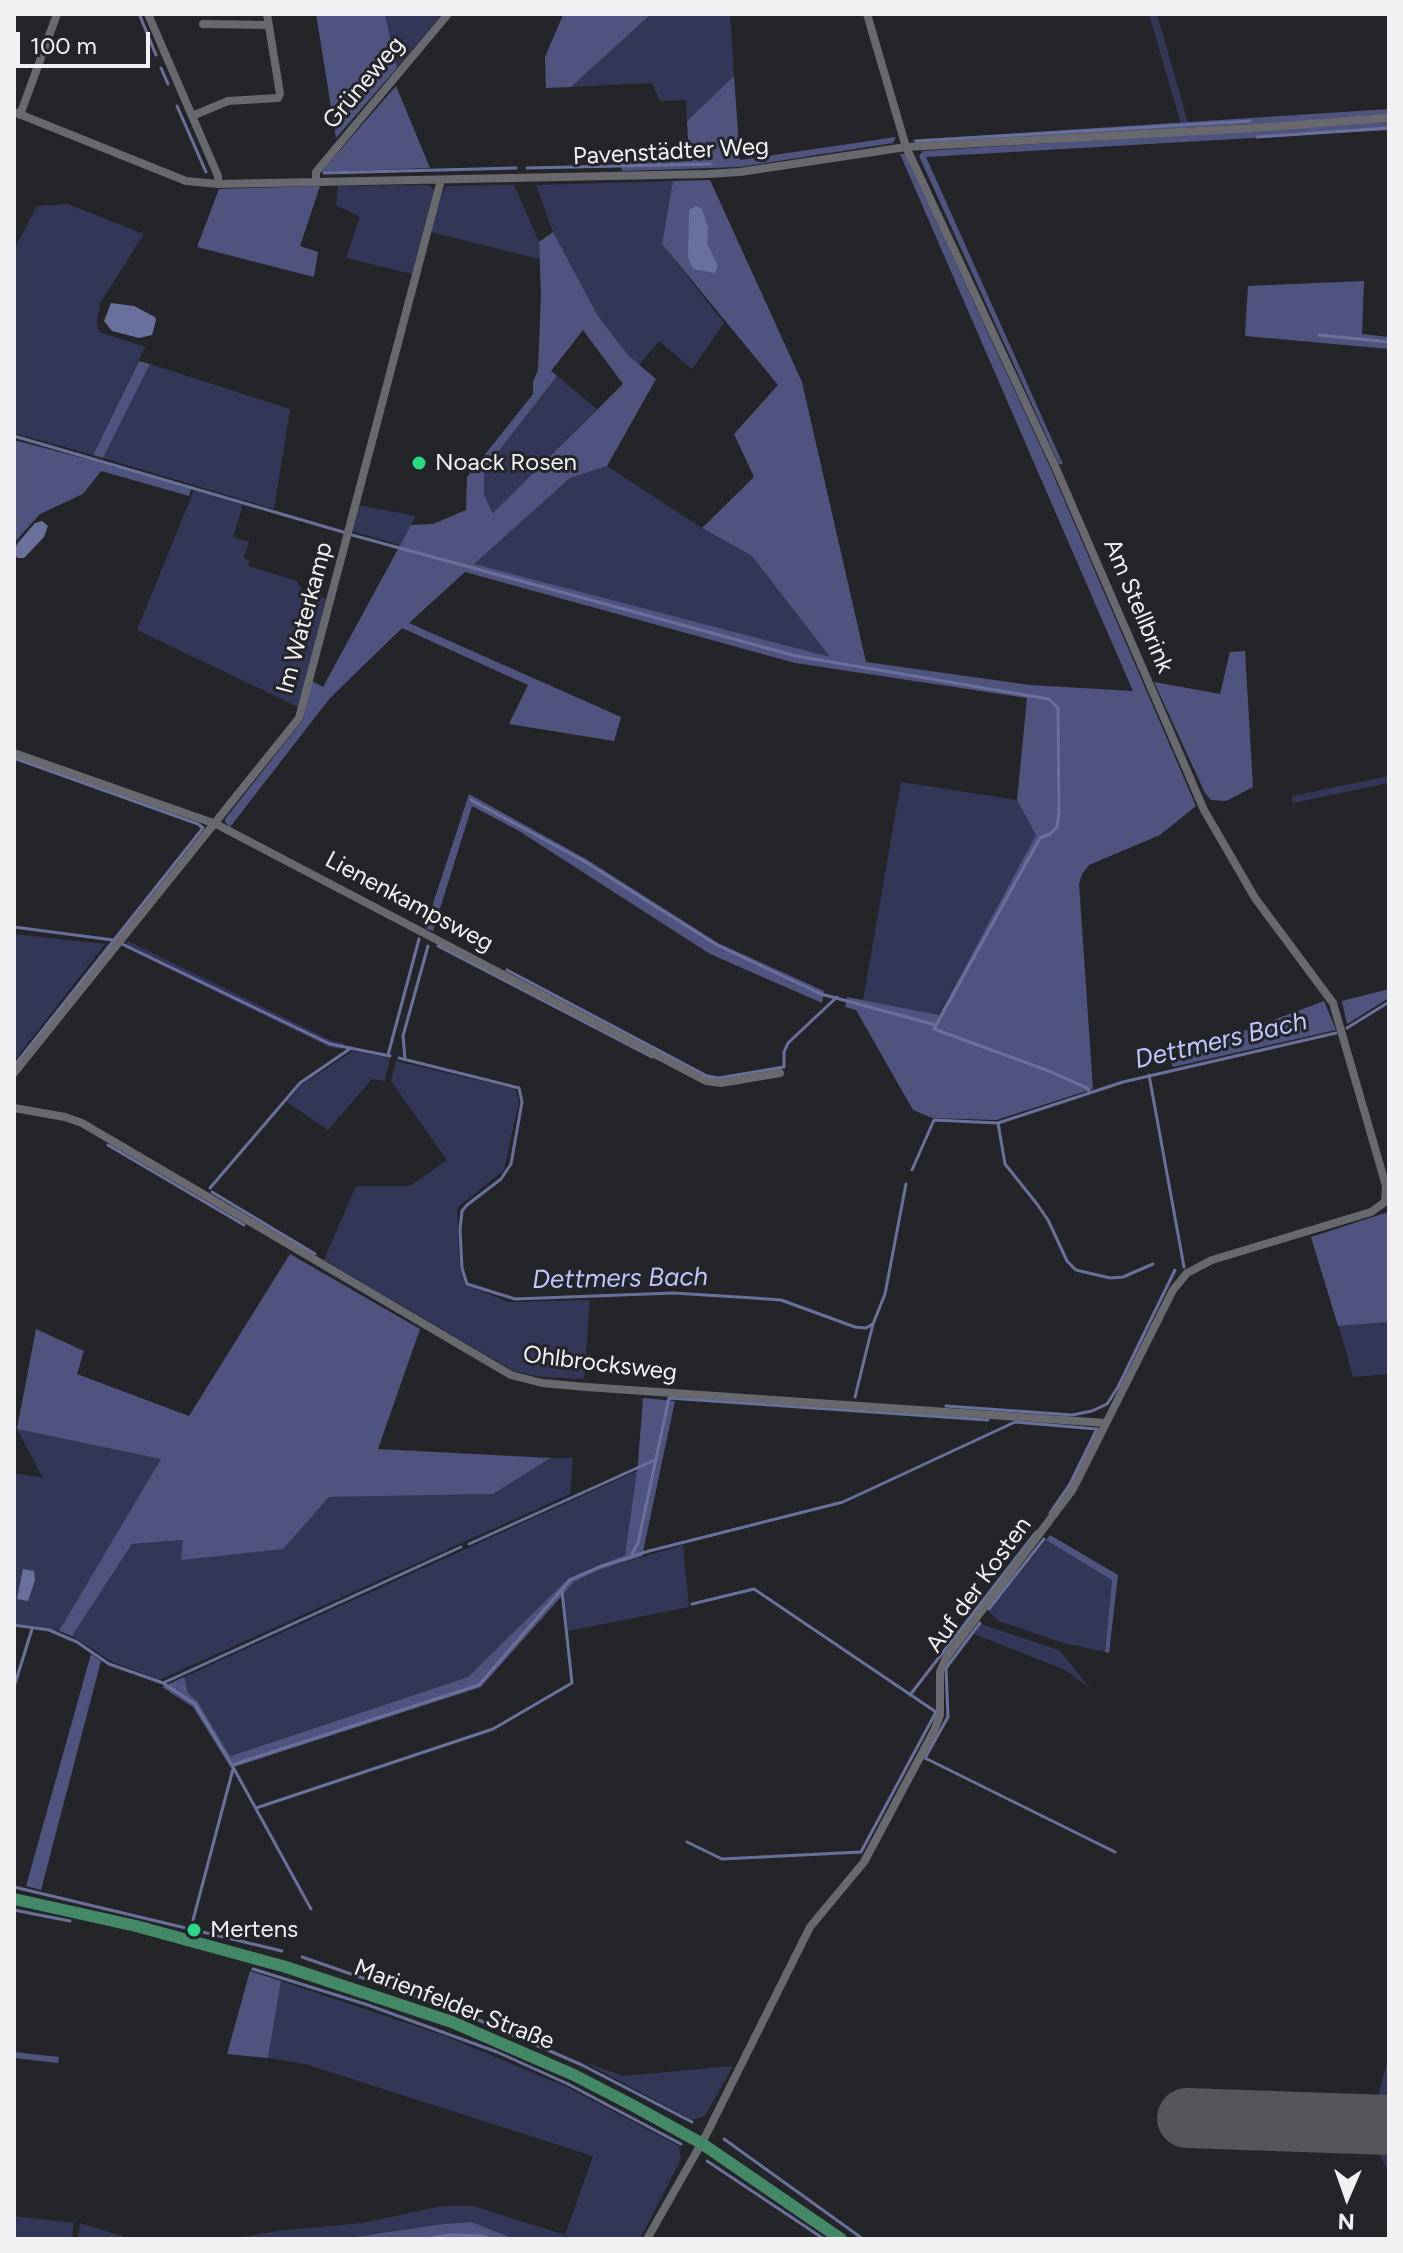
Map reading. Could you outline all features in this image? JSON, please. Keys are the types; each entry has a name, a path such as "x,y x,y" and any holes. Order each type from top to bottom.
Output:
{"main road":[{"name":"Marienfelder Straße","path":"14,1899 221,1949 452,2022 574,2075 701,2143 841,2239"}],"street":[{"path":"17,113 57,14"},
{"path":"148,14 218,176 218,184"},
{"path":"192,116 228,101 278,98 280,94 267,14"},
{"name":"Grüneweg","path":"316,180 316,172 448,14"},
{"name":"Am Stellbrink","path":"867,14 906,147 1055,466 1210,821 1255,898 1333,1003 1386,1186 1387,1204"},
{"path":"203,24 269,25"},
{"name":"Pavenstädter Weg","path":"17,113 186,181 218,184 740,172 906,147 1389,118"},
{"name":"Im Waterkamp","path":"14,1073 299,718 441,180"},
{"name":"Lienenkampsweg","path":"14,753 216,824 706,1081 721,1083 780,1073"},
{"name":"Ohlbrocksweg","path":"14,1108 82,1123 511,1375 542,1383 586,1387 1106,1423"},
{"name":"Auf der Kosten","path":"647,2239 701,2143 810,1927 864,1862 934,1731 940,1715 940,1672 946,1658 1073,1489 1173,1290 1187,1273 1212,1260 1371,1212 1387,1204"}],"shaded area":[{"path":"316,14 385,14 397,68 336,138"},
{"path":"385,14 442,14 397,68"},
{"path":"651,14 730,14 734,76 687,121 686,100 660,101 652,83 571,87"},
{"path":"651,14 571,87 546,88 545,57 563,15"},
{"path":"1149,14 1157,14 1188,123 1181,124"},
{"path":"734,76 740,160 896,137 893,143 740,167 622,171 621,163 689,161 687,121"},
{"path":"396,86 430,168 321,172"},
{"path":"1389,109 1389,115 1255,124 917,143 912,140"},
{"path":"1389,122 1389,130 926,157 1063,464 1059,464 919,156 923,151"},
{"path":"900,154 905,154 1050,467 1196,806 1160,835 1089,865 1082,874 1079,884 1093,1089 996,1120 932,1118 913,1110 856,1010 845,1007 847,997 939,1015 1036,835 1017,800 1027,698 795,663 465,572 409,623 621,717 614,741 509,724 528,685 402,628 330,698 230,827 225,822 303,720 312,681 323,687 411,525 433,524 466,510 467,477 533,394 533,382 538,370 541,295 539,242 553,232 598,316 628,355 656,379 607,466 570,478 474,564 830,657 752,556 702,528 754,477 734,434 778,385 662,244 673,181 710,180 802,382 866,662 1030,685 1133,691","holes":["583,330 623,384 493,513 484,495 484,470 557,376 551,371"]},
{"path":"673,181 662,244 724,323 692,369 659,341 639,365 628,355 598,316 553,232 536,185"},
{"path":"429,185 434,190 412,274 346,258 360,217 336,205 338,186"},
{"path":"514,185 539,242 539,259 431,232 442,193 447,186"},
{"path":"320,186 300,246 318,252 314,277 197,247 219,189"},
{"path":"68,204 144,234 100,303 99,332 145,347 93,455 14,433 14,250 37,206"},
{"path":"696,206 702,209 708,228 707,244 718,265 715,273 693,269 688,257 689,210"},
{"path":"1364,281 1362,334 1389,337 1389,349 1245,336 1248,286"},
{"path":"111,303 134,306 155,317 152,335 139,338 112,331 104,321"},
{"path":"139,361 150,364 103,458 93,455"},
{"path":"150,364 290,409 274,509 103,458"},
{"path":"557,376 597,409 494,513 484,495 484,470"},
{"path":"14,440 191,489 189,496 101,471 83,494 40,514 14,543"},
{"path":"607,466 702,528 752,556 831,658 473,564 570,478"},
{"path":"194,490 243,505 233,537 249,542 244,558 249,560 248,566 297,581 301,589 326,599 298,707 137,630"},
{"path":"358,505 416,516 400,545 352,531"},
{"path":"42,521 48,526 44,537 24,558 18,558 14,554 17,544 35,523"},
{"path":"1245,651 1253,787 1226,801 1211,800 1154,682 1220,694 1230,652"},
{"path":"1389,776 1389,783 1293,803 1292,796"},
{"path":"901,782 1017,800 1037,835 938,1015 863,1000"},
{"path":"469,794 586,859 718,943 824,991 822,1003 710,954 519,831 472,806 433,931 425,928"},
{"path":"14,934 105,944 14,1061"},
{"path":"128,941 332,1041 344,1043 342,1049 329,1047 124,947"},
{"path":"1389,989 1389,998 1347,1024 1342,1001"},
{"path":"1324,1001 1336,1030 1173,1067 1169,1059"},
{"path":"353,1051 390,1058 385,1081 372,1079 328,1130 287,1102 301,1085"},
{"path":"396,1061 515,1089 519,1101 504,1170 457,1208 460,1269 465,1285 509,1302 590,1300 584,1379 542,1377 514,1371 324,1260 356,1186 410,1186 447,1160 391,1081"},
{"path":"1388,1212 1389,1322 1338,1326 1311,1237"},
{"path":"290,1254 420,1329 378,1449 551,1458 493,1494 329,1497 283,1549 181,1560 183,1540 132,1544 72,1636 59,1631 161,1459 17,1429 36,1329 84,1351 77,1374 189,1416"},
{"path":"1389,1322 1389,1374 1353,1377 1339,1326"},
{"path":"643,1398 675,1401 642,1556 574,1582 481,1687 231,1768 193,1707 162,1687 184,1677 188,1693 198,1702 230,1756 468,1677 569,1578 625,1555 638,1463"},
{"path":"17,1429 162,1459 59,1631 14,1623 14,1473 43,1478"},
{"path":"551,1458 573,1458 570,1494 159,1680 111,1661 72,1636 132,1544 184,1540 181,1559 282,1549 329,1497 493,1494"},
{"path":"637,1471 625,1555 569,1579 468,1677 229,1756 198,1702 188,1693 184,1677"},
{"path":"1050,1535 1118,1575 1109,1653 1105,1652 1112,1580 1046,1540"},
{"path":"1046,1540 1112,1580 1105,1652 1063,1643 999,1621 989,1612"},
{"path":"683,1545 689,1607 568,1631 564,1592 574,1582 599,1570"},
{"path":"23,1569 34,1571 35,1580 28,1601 17,1599"},
{"path":"981,1624 1059,1650 1090,1688 1065,1670 974,1634"},
{"path":"91,1654 101,1661 41,1890 26,1886"},
{"path":"250,1971 281,1981 268,2058 227,2054"},
{"path":"281,1981 445,2036 567,2087 679,2146 681,2159 640,2239 570,2239 565,2235 593,2156 305,2064 268,2058"},
{"path":"14,2052 59,2057 58,2063 14,2058"},
{"path":"1389,2055 1389,2172 1376,2148 1375,2123"},
{"path":"584,2062 623,2076 733,2066 705,2116 692,2120"},
{"path":"442,2206 473,2206 565,2235 563,2239 514,2239 472,2222 363,2238 232,2239 277,2231 362,2223"},
{"path":"14,2216 74,2223 72,2239 14,2239"},
{"path":"472,2222 514,2239 343,2239 443,2224"},
{"path":"80,2223 131,2239 78,2239"}],"waterway":[{"path":"140,16 156,55"},
{"path":"161,68 168,84"},
{"path":"177,106 206,172"},
{"path":"916,141 1250,121"},
{"path":"1257,137 1389,128"},
{"path":"527,168 710,164"},
{"path":"324,173 516,168"},
{"path":"1319,335 1389,342"},
{"path":"14,436 343,532"},
{"path":"352,535 796,656 1049,699 1058,708 1057,827 1040,838 934,1029 1049,1071 1087,1088 1090,1093"},
{"path":"14,758 203,828 14,1066"},
{"path":"471,800 584,861 717,945 821,994 936,1025"},
{"name":"Dettmers Bach","path":"14,927 113,940"},
{"path":"388,1055 419,939"},
{"name":"Dettmers Bach","path":"120,943 330,1044 390,1056"},
{"path":"405,1059 403,1036 428,946"},
{"path":"438,946 652,1057"},
{"path":"507,970 707,1076 719,1078 784,1067 784,1052 788,1043 837,997"},
{"name":"Dettmers Bach","path":"1347,1028 1389,1002"},
{"name":"Dettmers Bach","path":"912,1170 934,1120 998,1123 1123,1082 1336,1033"},
{"path":"210,1188 300,1083 351,1048"},
{"name":"Dettmers Bach","path":"399,1058 519,1088 522,1102 511,1164 501,1179 462,1211 460,1230 462,1268 467,1284 515,1299 673,1293 781,1300 855,1327 866,1328 873,1324 885,1294 906,1184"},
{"path":"1149,1075 1184,1267"},
{"path":"998,1123 1005,1164 1048,1220 1067,1261 1076,1270 1110,1278 1123,1277 1153,1264"},
{"path":"108,1145 244,1225"},
{"path":"212,1192 315,1254"},
{"path":"946,1406 1072,1415 1107,1404 1175,1270"},
{"path":"855,1397 873,1324"},
{"path":"632,1554 638,1543 669,1398 988,1420"},
{"path":"232,1765 479,1685 570,1580 599,1567 649,1551 843,1502 1015,1422 1097,1429 1070,1484 1050,1513"},
{"path":"469,1544 657,1459"},
{"path":"910,1695 1036,1532"},
{"path":"989,1609 1044,1539"},
{"path":"14,1625 49,1630 77,1642 109,1664 163,1683 461,1547"},
{"path":"687,1842 722,1859 861,1852 936,1712 754,1589 692,1604"},
{"path":"256,1808 493,1729 572,1683 562,1591"},
{"path":"980,1623 946,1668 948,1717 925,1758 1115,1852"},
{"path":"14,1687 32,1629"},
{"path":"163,1683 195,1704 311,1909"},
{"path":"192,1924 233,1769"},
{"path":"14,1887 282,1951"},
{"path":"14,1910 70,1921"},
{"path":"302,1957 458,2011 582,2065 692,2122"},
{"path":"253,1969 368,2005 497,2052 568,2084 681,2144"},
{"path":"724,2139 863,2239"},
{"path":"707,2161 824,2239"},
{"path":"423,2239 450,2235 490,2239"}],"runway":[{"path":"1187,2118 1389,2125"}],"place":[{"name":"Noack Rosen","path":"419,463"},
{"name":"Mertens","path":"194,1930"}]}
